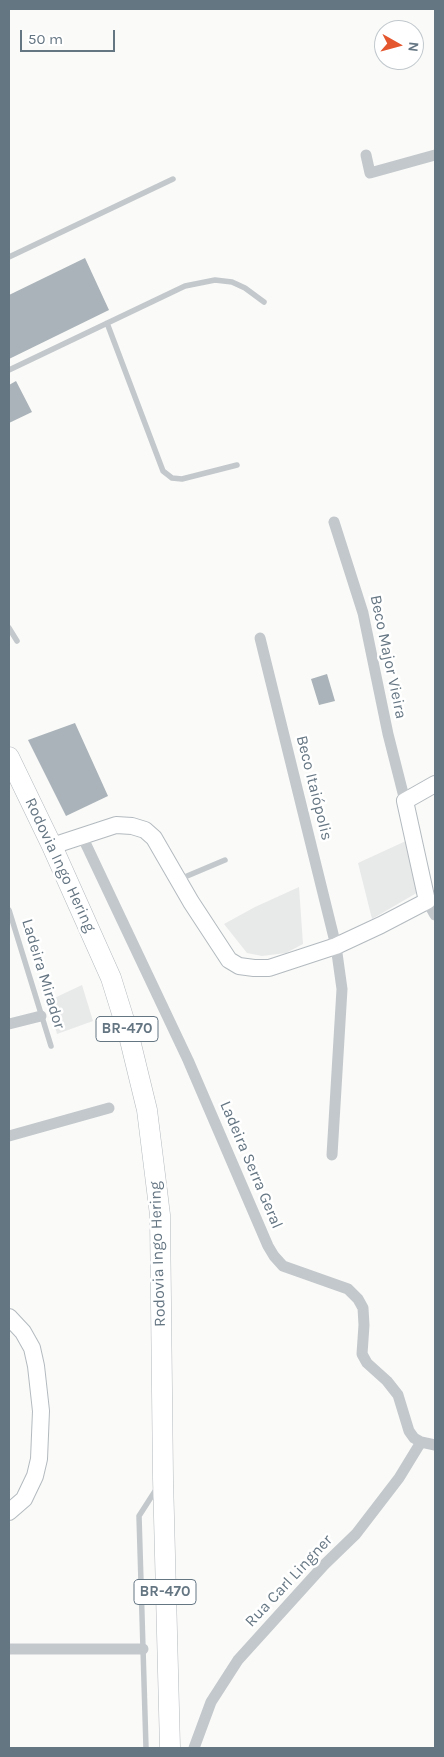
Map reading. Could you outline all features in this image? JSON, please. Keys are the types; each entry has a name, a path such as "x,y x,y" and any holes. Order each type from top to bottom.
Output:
{"highway":[{"name":"Rodovia Ingo Hering","path":"9,757 52,846 110,978 129,1036 147,1110 160,1215 163,1478 170,1748"}],"street":[{"path":"366,155 370,172 435,155"},
{"name":"Beco Major Vieira","path":"334,522 363,613 388,734 405,801"},
{"name":"Beco Itaiópolis","path":"260,638 336,946 342,989 332,1155"},
{"path":"52,846 116,826 132,826 145,830 154,838 178,880 229,960 239,966 269,968 336,946 381,925 431,908 405,801 435,784"},
{"name":"Ladeira Serra Geral","path":"82,836 188,1060 268,1246 283,1266 348,1289 358,1299 363,1308 362,1354 367,1363 387,1381 398,1395 409,1431 414,1438 421,1442"},
{"path":"9,1024 41,1016"},
{"path":"9,1136 109,1108"},
{"path":"9,1317 23,1332 32,1348 36,1366 40,1411 39,1451 35,1476 24,1499 9,1512"},
{"path":"421,1442 435,1445"},
{"name":"Rua Carl Lingner","path":"194,1748 211,1702 238,1660 324,1565 356,1534 399,1478 421,1442"},
{"path":"9,1649 143,1649"}],"lane":[{"path":"9,257 173,179"},
{"path":"9,370 185,286 215,280 232,282 245,288 264,302"},
{"path":"107,324 163,471 172,478 182,479 237,465"},
{"path":"9,628 17,641"},
{"path":"178,880 225,860"},
{"name":"Ladeira Mirador","path":"9,910 51,1046"},
{"path":"146,1748 139,1516 163,1478"}],"shaded area":[{"path":"408,840 420,891 372,919 358,863"},
{"path":"299,887 303,944 286,953 262,956 247,953 224,924 255,907"},
{"path":"82,985 93,1021 57,1034 48,1001"}],"building":[{"path":"85,258 109,310 9,359 9,295"},
{"path":"16,381 32,412 9,423 9,385"},
{"path":"327,674 335,701 319,705 311,679"},
{"path":"75,723 108,796 66,816 28,740"}]}
